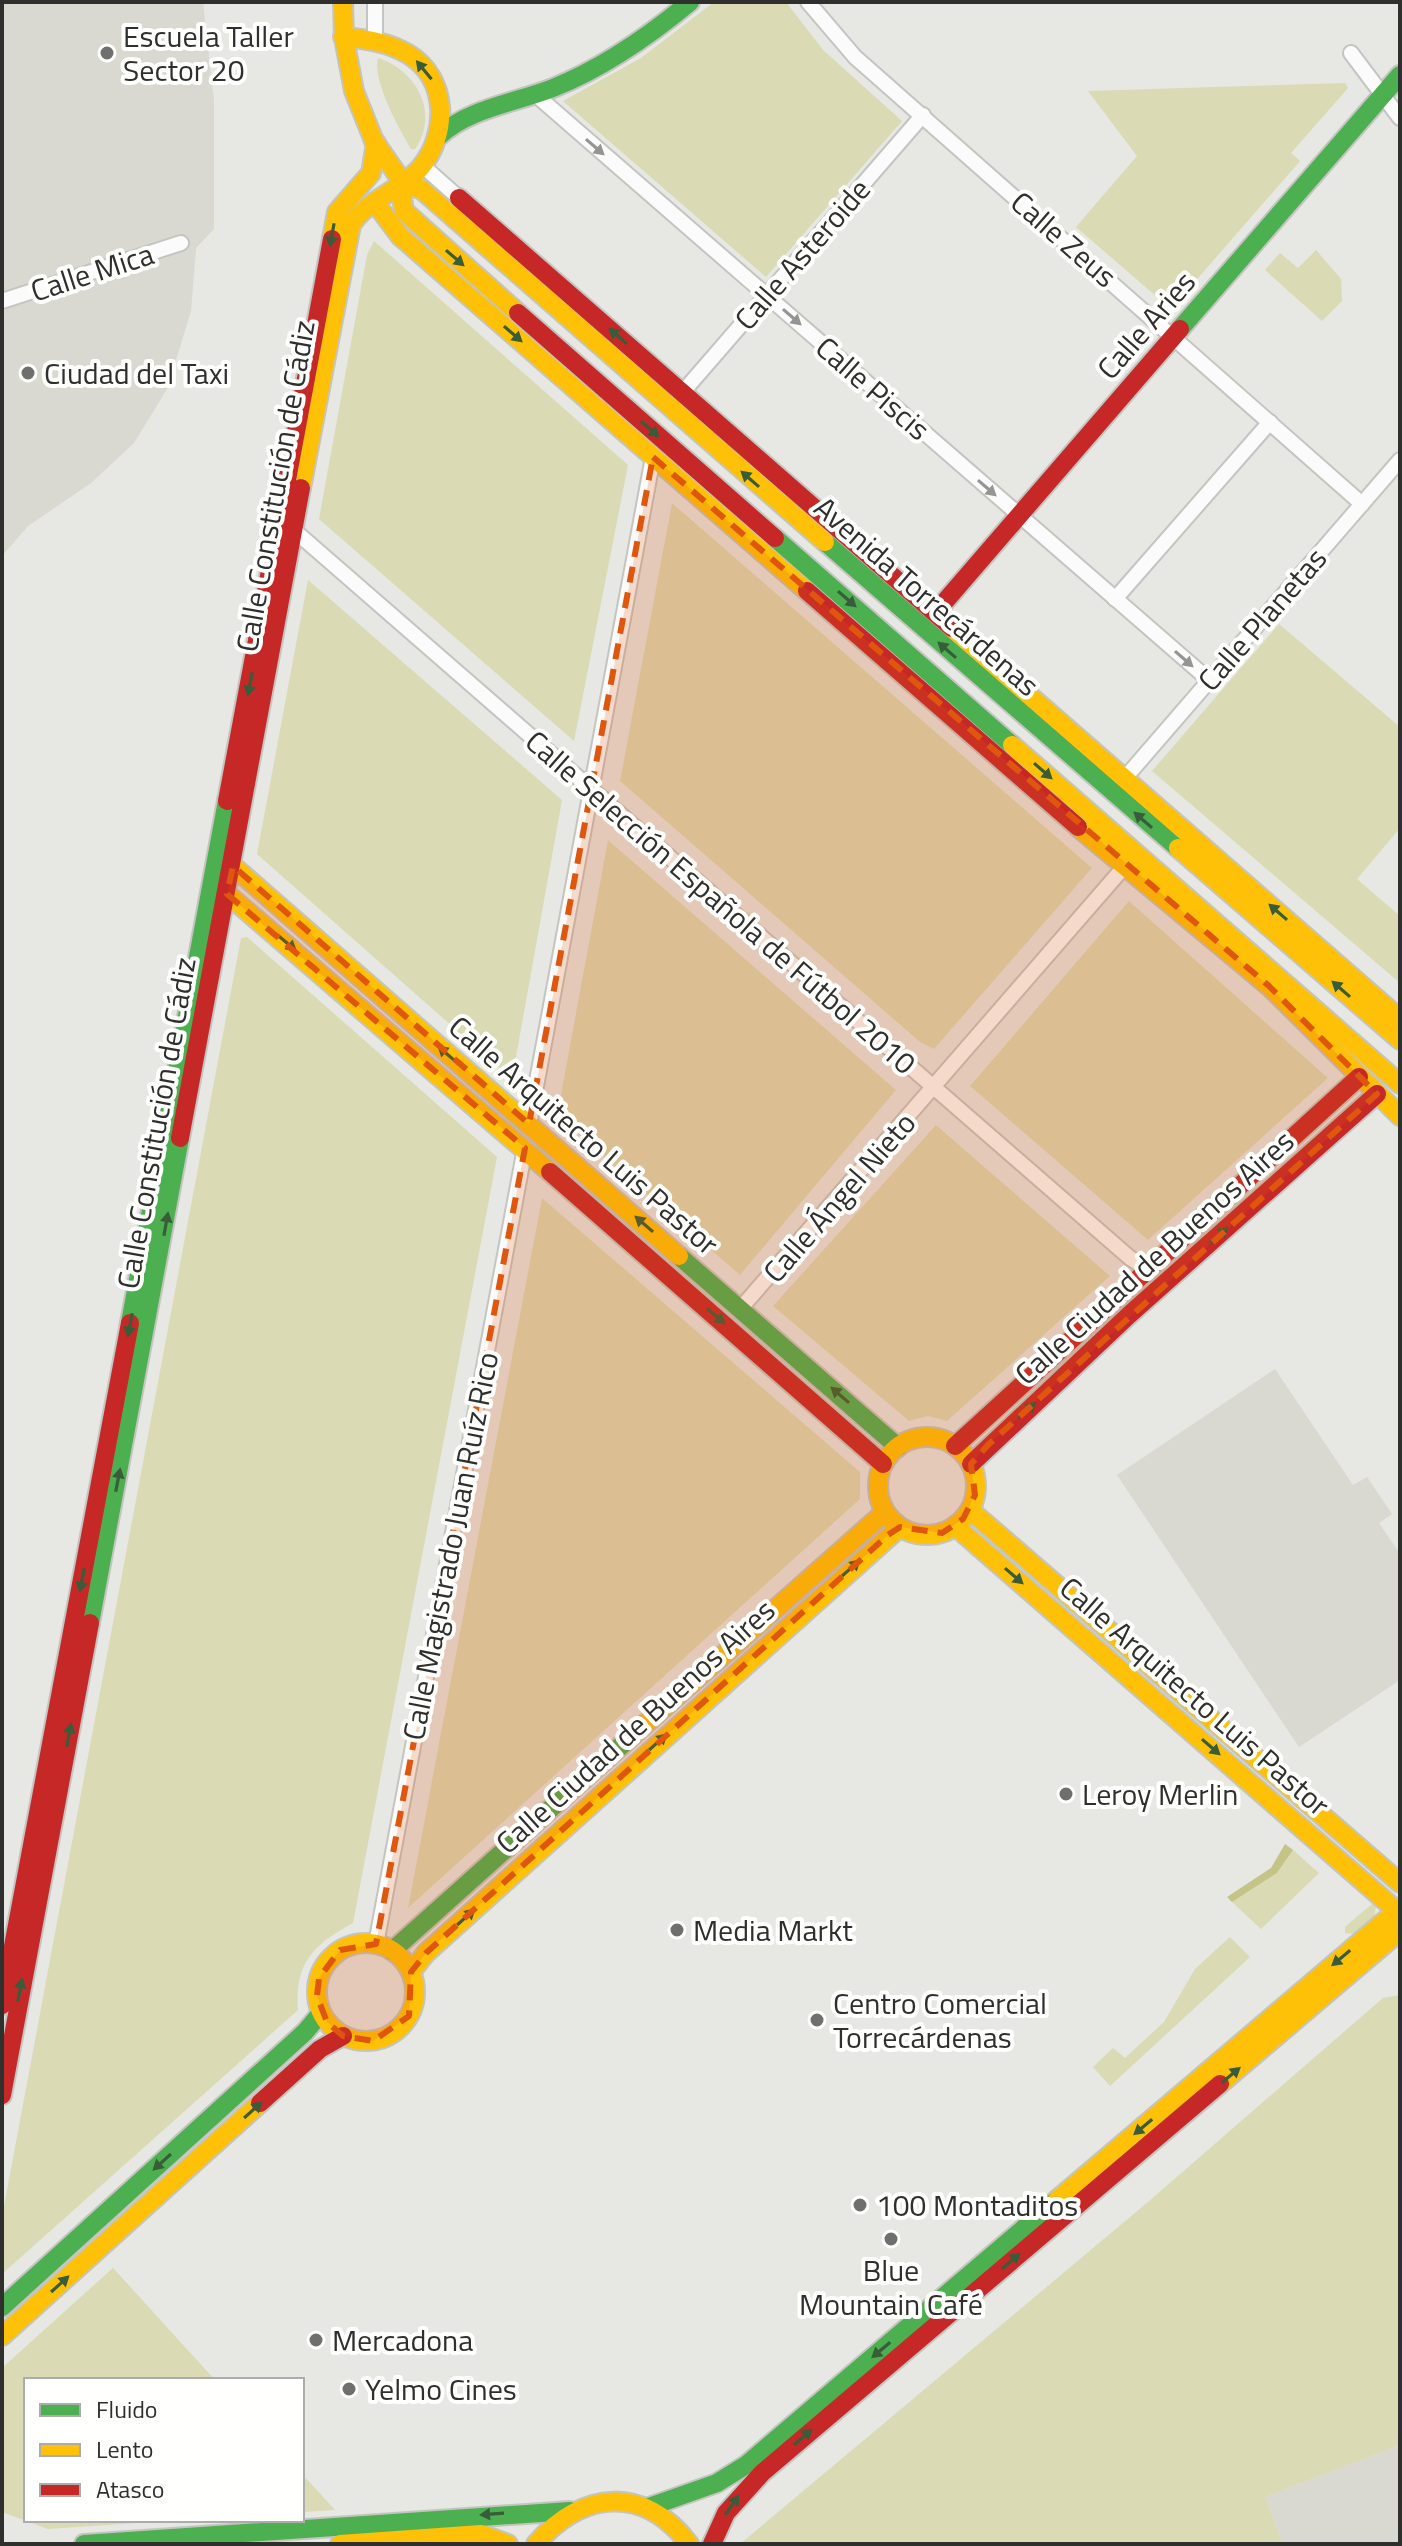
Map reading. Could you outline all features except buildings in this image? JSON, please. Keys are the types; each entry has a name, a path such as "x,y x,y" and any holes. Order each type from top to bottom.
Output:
{"street":[{"name":"Avenida Torrecárdenas","path":"343,2 343,37 350,74 408,217 1400,1084"},
{"path":"375,2 375,40"},
{"path":"424,167 439,136 459,119 536,95 616,56 690,2"},
{"name":"Calle Zeus","path":"808,2 844,47 1175,335 1362,504"},
{"path":"343,37 375,40 404,51 418,61 433,79 439,99 439,136"},
{"path":"1351,53 1400,118"},
{"name":"Calle Aries","path":"935,613 1400,75"},
{"name":"Calle Piscis","path":"536,95 1209,680"},
{"path":"439,99 459,119"},
{"name":"Calle Asteroide","path":"682,393 923,115"},
{"name":"Calle Constitución de Cádiz","path":"2,2005 337,212 371,173 376,143"},
{"name":"Avenida Torrecárdenas","path":"424,167 1400,1019"},
{"name":"Calle Constitución de Cádiz","path":"2,2095 296,532 349,231 355,218 376,204 401,194 424,167"},
{"name":"Avenida Torrecárdenas","path":"401,194 421,189 616,363 1400,1040"},
{"name":"Avenida Torrecárdenas","path":"376,204 400,236 1124,867 1269,986"},
{"name":"Calle Mica","path":"2,301 181,243"},
{"path":"1115,599 1270,422"},
{"path":"529,1124 653,457"},
{"name":"Calle Planetas","path":"1125,778 1400,460"},
{"name":"Calle Selección Española de Fútbol 2010","path":"296,532 1149,1270"},
{"name":"Calle Arquitecto Luis Pastor","path":"233,866 258,892 898,1447"},
{"name":"Avenida Torrecárdenas","path":"1151,866 1400,1116"},
{"name":"Calle Ángel Nieto","path":"741,1308 1124,867"},
{"name":"Calle Arquitecto Luis Pastor","path":"227,894 525,1148 883,1464"},
{"name":"Calle Ciudad de Buenos Aires","path":"955,1446 1359,1077"},
{"name":"Calle Ciudad de Buenos Aires","path":"971,1464 1129,1315 1377,1094"},
{"name":"Calle Magistrado Juan Ruíz Rico","path":"384,1947 525,1148"},
{"path":"926,1437 955,1446 971,1464 975,1495 970,1510 955,1526 928,1535 900,1527 885,1512 878,1480 883,1464 898,1447 926,1437"},
{"name":"Calle Arquitecto Luis Pastor","path":"970,1510 1400,1883"},
{"name":"Calle Ciudad de Buenos Aires","path":"384,1947 872,1520 885,1512"},
{"name":"Calle Arquitecto Luis Pastor","path":"955,1526 1398,1909"},
{"name":"Calle Ciudad de Buenos Aires","path":"411,1972 449,1932 900,1527"},
{"path":"649,2507 705,2488 746,2465 1398,1909"},
{"path":"712,2544 716,2530 734,2500 762,2473 1400,1931"},
{"path":"357,1944 384,1947 411,1972 414,2002 400,2028 373,2041 343,2036 321,2013 318,1987 327,1962 340,1950 357,1944"},
{"path":"2,2307 305,2032 321,2013"},
{"path":"2,2336 320,2049 343,2036"},
{"path":"536,2544 556,2520 570,2511 597,2501 626,2501 649,2507 670,2521 689,2544"},
{"path":"84,2544 570,2511"},
{"path":"340,2544 481,2534 508,2544"}],"highlighted area":[{"path":"653,457 1269,986 1377,1094 988,1445 971,1464 975,1495 963,1519 942,1533 900,1527 888,1535 426,1953 411,1972 409,2016 373,2041 343,2036 327,2022 317,1996 319,1978 340,1950 376,1944 525,1148 227,894 233,866 529,1124"}],"shaded area":[{"path":"2,2 203,2 214,100 214,229 196,248 191,311 167,389 134,443 91,483 28,526 2,556"},
{"path":"714,2 786,2 823,50 902,121 766,277 563,101 641,58"},
{"path":"378,58 403,72 420,94 425,121 415,149 411,149 388,104 379,79"},
{"path":"1345,83 1348,88 1291,153 1300,161 1171,309 1076,227 1137,156 1088,91"},
{"path":"374,241 628,465 574,741 319,519 367,255"},
{"path":"1316,250 1341,279 1342,301 1322,321 1265,270 1280,253 1298,268"},
{"path":"672,503 1092,868 934,1049 920,1042 620,781"},
{"path":"308,580 562,800 512,1079 257,854"},
{"path":"1279,624 1400,727 1400,828 1357,879 1400,916 1400,983 1152,771"},
{"path":"608,840 896,1090 740,1275 557,1116"},
{"path":"1129,901 1328,1078 1148,1240 970,1086"},
{"path":"247,937 497,1157 353,1923 327,1939 309,1957 299,1980 298,2010 2,2274 2,2217 241,938"},
{"path":"936,1125 1110,1276 947,1421 928,1416 909,1421 773,1306"},
{"path":"542,1198 860,1472 860,1499 408,1908"},
{"path":"1275,1369 1353,1485 1367,1477 1392,1514 1379,1523 1400,1554 1400,1680 1299,1747 1117,1475"},
{"path":"1285,1844 1293,1850 1277,1873 1232,1902 1227,1897 1271,1868"},
{"path":"1293,1850 1319,1873 1261,1929 1232,1902 1277,1873"},
{"path":"1372,1904 1376,1906 1374,1918 1356,1934 1345,1933 1345,1927"},
{"path":"1230,1937 1250,1957 1110,2086 1093,2067 1113,2048 1125,2058 1164,2022 1195,1969"},
{"path":"1400,1995 1400,2445 1265,2497 1283,2544 740,2544 1148,2202 1383,1998"},
{"path":"113,2268 213,2378 24,2378 24,2520 2,2512 2,2368"},
{"path":"1400,2445 1400,2544 1283,2544 1265,2497"},
{"path":"304,2476 335,2510 304,2512"},
{"path":"29,2522 151,2522 48,2529"}],"traffic: fast":[{"path":"439,136 479,112 553,88 590,71 642,39 690,2"},
{"path":"1180,329 1400,75"},
{"path":"775,538 1012,745"},
{"path":"825,542 1178,848"},
{"path":"130,1323 227,801"},
{"path":"90,1623 180,1138"},
{"path":"679,1256 898,1447"},
{"path":"392,1951 633,1735"},
{"path":"2,2307 305,2032 321,2013"},
{"path":"649,2507 717,2483 746,2465 1057,2200"},
{"path":"84,2544 570,2511"}],"traffic: slow":[{"path":"343,2 344,38 354,91 374,141 399,177 404,211 518,313"},
{"path":"301,488 351,225 366,209 421,167 430,153 440,123 437,91 421,64 392,47 343,37"},
{"path":"332,239 337,212 371,173 376,143"},
{"path":"402,185 421,189 825,542"},
{"path":"376,204 400,236 807,591"},
{"path":"952,628 1400,1019"},
{"path":"1012,745 1400,1084"},
{"path":"1078,827 1269,986"},
{"path":"1178,848 1400,1040"},
{"path":"233,866 679,1256"},
{"path":"227,894 550,1172"},
{"path":"1260,977 1400,1116"},
{"path":"927,1437 946,1441 961,1452 972,1467 976,1486 972,1505 961,1520 946,1531 927,1535 908,1531 893,1520 882,1505 878,1486 882,1467 893,1452 908,1441 927,1437"},
{"path":"970,1510 1400,1883"},
{"path":"633,1735 885,1512"},
{"path":"955,1526 1397,1911"},
{"path":"411,1972 426,1953 900,1527"},
{"path":"1057,2200 1400,1908"},
{"path":"1220,2084 1400,1931"},
{"path":"366,1943 385,1947 401,1957 411,1973 415,1992 411,2011 401,2027 385,2037 366,2041 347,2037 331,2027 321,2011 317,1992 321,1973 331,1957 347,1947 366,1943"},
{"path":"2,2336 260,2103"},
{"path":"536,2544 573,2513 593,2505 613,2502 633,2504 653,2512 689,2544"},
{"path":"340,2544 481,2534 508,2544"}],"traffic: jam":[{"path":"459,198 952,628"},
{"path":"227,801 332,239"},
{"path":"518,313 775,538"},
{"path":"935,613 1180,329"},
{"path":"180,1138 301,488"},
{"path":"807,591 1078,827"},
{"path":"955,1446 1359,1077"},
{"path":"971,1464 1129,1315 1377,1094"},
{"path":"550,1172 883,1464"},
{"path":"2,2005 130,1323"},
{"path":"2,2095 90,1623"},
{"path":"260,2103 320,2049 343,2036"},
{"path":"712,2544 726,2513 762,2473 1220,2084"}],"place":[{"name":"Escuela Taller Sector 20","path":"107,53"},
{"name":"Ciudad del Taxi","path":"28,373"},
{"name":"Leroy Merlin","path":"1066,1794"},
{"name":"Media Markt","path":"677,1930"},
{"name":"Centro Comercial Torrecárdenas","path":"817,2020"},
{"name":"100 Montaditos","path":"860,2205"},
{"name":"Blue Mountain Café","path":"891,2239"},
{"name":"Mercadona","path":"316,2340"},
{"name":"Yelmo Cines","path":"349,2389"}]}
